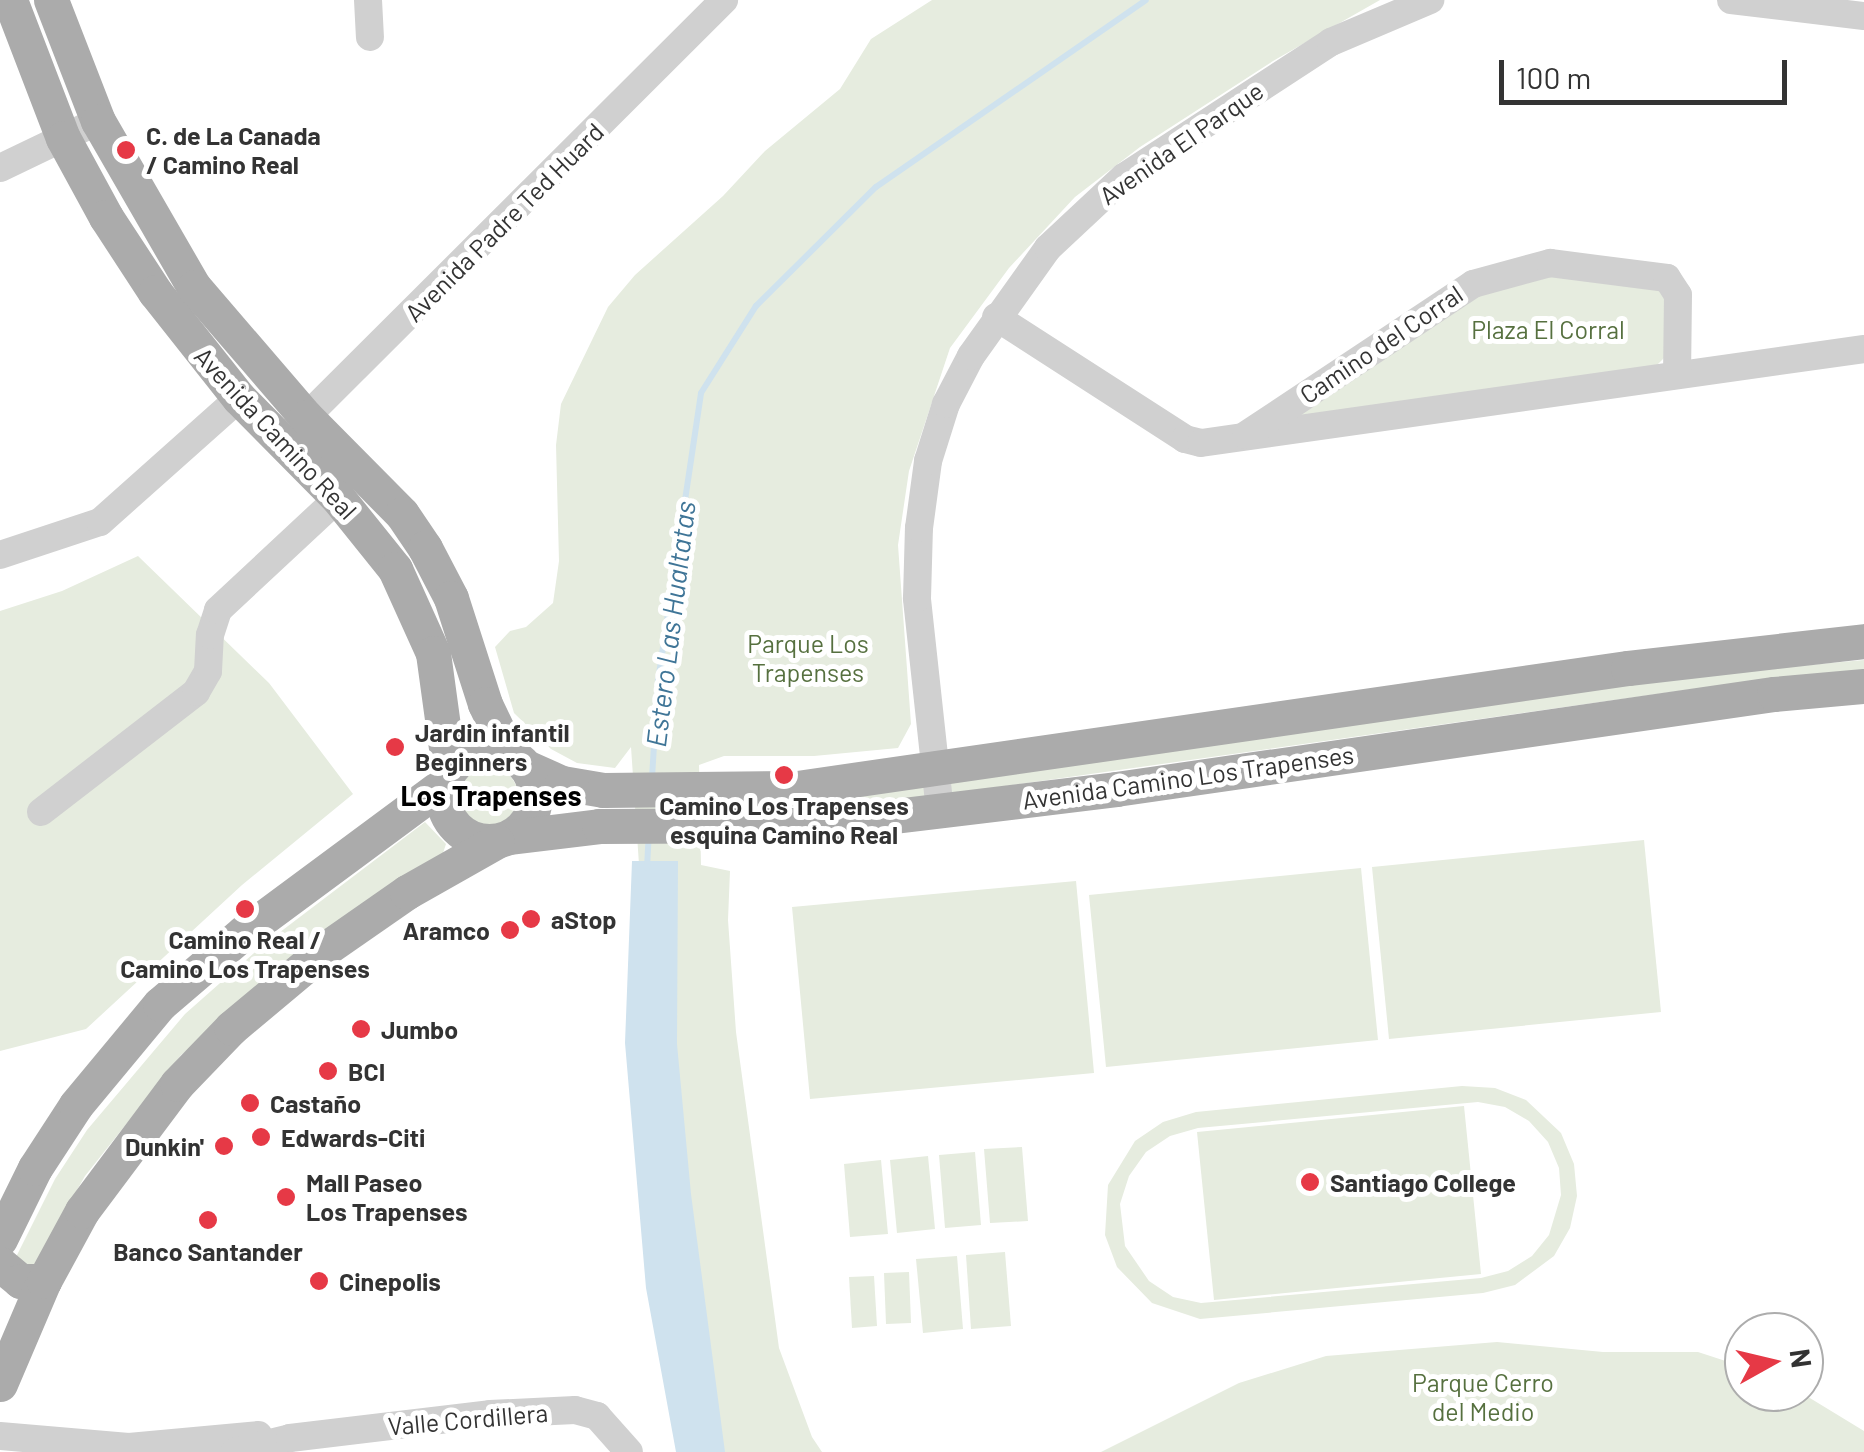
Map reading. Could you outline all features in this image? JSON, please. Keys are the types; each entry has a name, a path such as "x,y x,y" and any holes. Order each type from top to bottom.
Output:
{"main road":[{"name":"Avenida Camino Real","path":"10,0 63,138 106,217 155,292 238,398 338,498 395,568 424,628 439,678 446,777"},
{"name":"Avenida Camino Real","path":"52,0 98,122 194,287 306,417 402,514 425,548 451,598 485,704 517,760"},
{"name":"Avenida Camino Los Trapenses","path":"0,1384 44,1281 120,1154 176,1084 231,1028 293,974 373,915 503,839 720,808 797,788 934,766 1628,668 1864,641"},
{"name":"Avenida Camino Los Trapenses","path":"517,760 562,783 820,825 1774,694 1864,686"},
{"path":"0,1239 35,1168 68,1115 116,1052 160,1004 235,938 446,777 470,752 489,748 517,760 534,786 534,806 526,824 503,839 477,840 452,823 443,805 446,777"},
{"path":"0,1264 20,1280 44,1281"}],"street":[{"path":"368,0 370,37"},
{"name":"Avenida Padre Ted Huard","path":"282,442 724,0"},
{"name":"Avenida El Parque","path":"940,811 916,598 928,460 946,404 996,318 1048,248 1124,177 1330,42 1430,0"},
{"path":"1731,0 1864,16"},
{"path":"0,168 98,122"},
{"name":"Camino del Corral","path":"1240,438 1473,284 1550,263 1667,278 1678,295 1677,376"},
{"name":"Camino del Corral","path":"996,318 1190,441 1240,438 1864,349"},
{"path":"0,555 100,522 238,398"},
{"path":"41,812 196,692 208,671 210,635 218,610 338,498"},
{"name":"Valle Cordillera","path":"234,1452 290,1438 490,1414 575,1410 597,1416 629,1452"},
{"name":"Valle Cordillera","path":"0,1436 129,1447 254,1435 290,1438"}],"green space":[{"name":"Parque Los Trapenses","path":"932,0 1380,0 1273,61 1140,147 1075,197 1009,268 950,348 909,471 898,545 911,724 898,748 814,756 724,756 699,765 701,865 730,871 728,920 736,1032 779,1348 812,1437 822,1452 701,1452 640,879 631,747 615,768 577,763 551,749 514,713 495,647 510,631 526,627 553,603 559,561 556,445 561,404 608,307 635,275 723,196 765,151 840,89 871,39"},
{"name":"Plaza El Corral","path":"1541,276 1657,284 1669,298 1667,355 1653,369 1301,417 1301,412 1483,291"},
{"path":"138,556 269,683 353,794 242,885 86,1029 0,1051 0,611 62,591"},
{"path":"1864,660 1864,671 1693,689 907,800 778,807 1687,676"},
{"path":"489,767 510,775 518,796 510,817 489,825 468,817 460,796 468,775"},
{"path":"425,822 446,844 443,853 181,1055 85,1176 34,1265 13,1263 55,1179 87,1130 185,1014 263,945"},
{"path":"1644,840 1661,1012 1389,1039 1372,867"},
{"path":"1361,868 1378,1040 1106,1067 1089,895"},
{"path":"1076,881 1094,1073 810,1099 792,907"},
{"name":"Santiago College","path":"1462,1086 1495,1088 1526,1100 1561,1133 1574,1164 1577,1196 1570,1228 1554,1256 1515,1285 1483,1293 1200,1319 1152,1303 1117,1267 1105,1235 1108,1185 1135,1141 1163,1122 1196,1112","holes":["1478,1102 1505,1107 1529,1121 1548,1142 1559,1168 1561,1195 1549,1235 1532,1256 1508,1271 1481,1278 1201,1303 1173,1297 1149,1281 1125,1246 1120,1204 1129,1176 1146,1152 1170,1136 1198,1128"]},
{"name":"Santiago College","path":"1464,1106 1481,1274 1214,1300 1197,1132"},
{"path":"1022,1147 1028,1221 990,1223 984,1149"},
{"path":"975,1152 981,1225 945,1228 939,1155"},
{"path":"928,1156 935,1229 897,1233 890,1160"},
{"path":"881,1160 888,1234 850,1237 844,1164"},
{"path":"1005,1252 1011,1326 971,1329 966,1255"},
{"path":"957,1256 963,1329 923,1333 916,1259"},
{"path":"909,1272 911,1323 886,1324 884,1273"},
{"path":"874,1276 877,1326 852,1328 849,1277"},
{"name":"Parque Cerro del Medio","path":"1497,1342 1603,1352 1698,1352 1724,1360 1724,1412 1824,1412 1824,1407 1864,1431 1864,1452 1101,1452 1239,1383 1326,1356"}],"water":[{"path":"632,861 678,861 677,1044 691,1194 725,1452 676,1452 646,1288 625,1043"}],"waterway":[{"name":"Estero Las Hualtatas","path":"652,778 658,681 701,393 756,306 876,187 1146,0"},
{"name":"Estero Las Hualtatas","path":"647,868 649,835"}],"place":[{"name":"C. de La Canada / Camino Real","path":"126,150"},
{"name":"Jardin infantil Beginners","path":"395,747"},
{"name":"Camino Los Trapenses esquina Camino Real","path":"784,775"},
{"name":"Camino Real / Camino Los Trapenses","path":"245,909"},
{"name":"aStop","path":"531,919"},
{"name":"Aramco","path":"510,930"},
{"name":"Jumbo","path":"361,1029"},
{"name":"BCI","path":"328,1071"},
{"name":"Castaño","path":"250,1103"},
{"name":"Edwards-Citi","path":"261,1137"},
{"name":"Dunkin'","path":"224,1146"},
{"name":"Santiago College","path":"1310,1182"},
{"name":"Mall Paseo Los Trapenses","path":"286,1197"},
{"name":"Banco Santander","path":"208,1220"},
{"name":"Cinepolis","path":"319,1281"}],"district":[{"name":"Los Trapenses","path":"491,795"}]}
